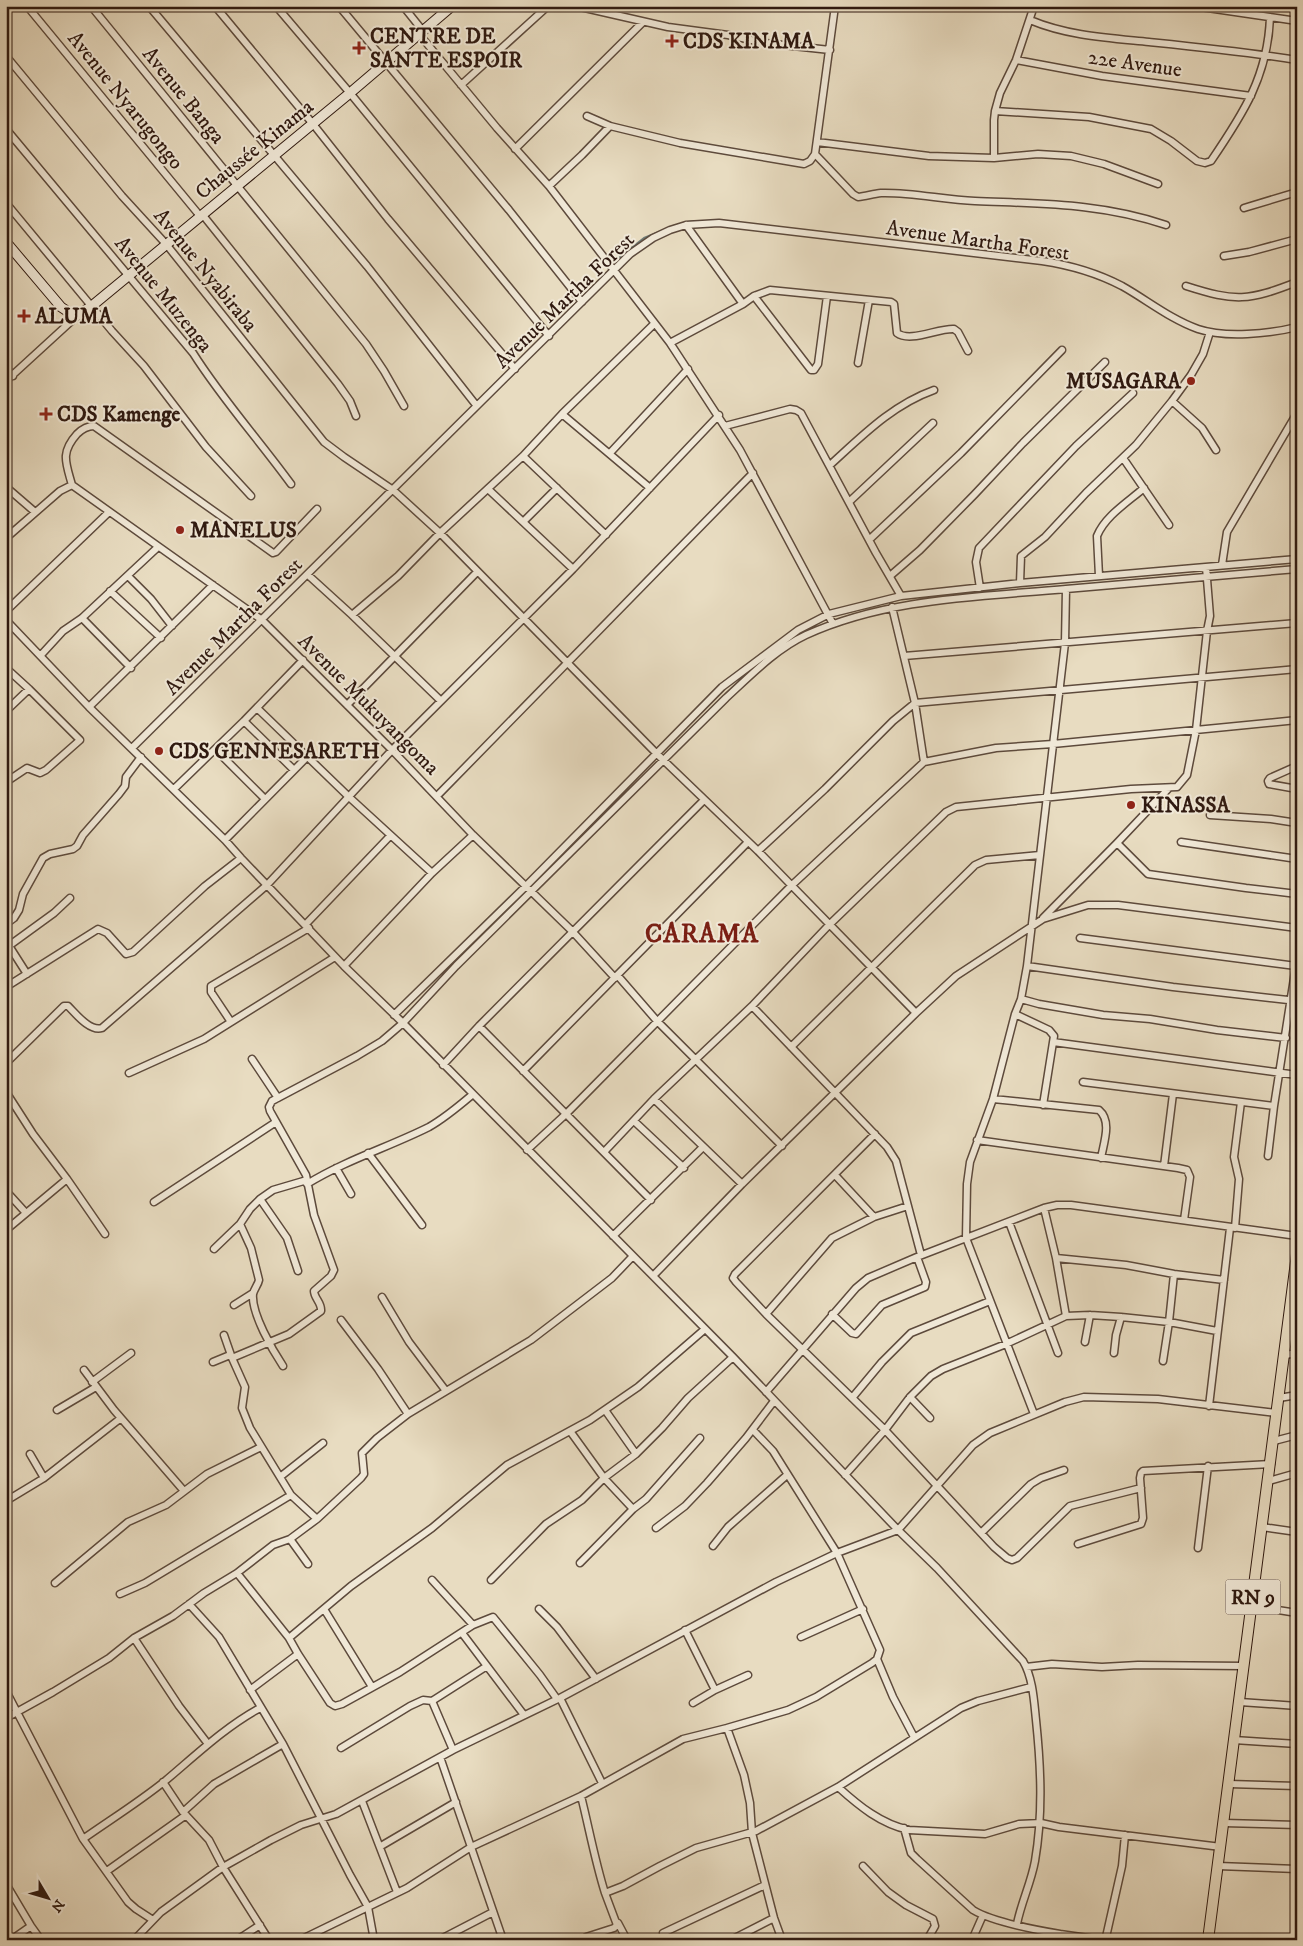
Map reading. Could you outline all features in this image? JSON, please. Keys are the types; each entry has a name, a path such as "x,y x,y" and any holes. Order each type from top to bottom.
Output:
{"main road":[{"name":"RN 9","path":"1209,1939 1277,1412 1285,1355 1293,1317 1297,1254"}],"street":[{"name":"Avenue Nyarugongo","path":"27,6 201,215 338,384 350,401 356,416"},
{"name":"Avenue Banga","path":"91,6 366,344 404,406"},
{"path":"149,6 367,266 476,405"},
{"path":"215,6 313,124 388,219 515,369"},
{"path":"276,6 350,93 549,336"},
{"path":"339,6 509,210 582,302"},
{"path":"403,6 461,85 549,186 654,324 670,342 725,426 753,473 833,624"},
{"name":"Chaussée Kinama","path":"77,316 93,305 236,185 313,124 452,6"},
{"path":"461,85 548,6"},
{"path":"576,6 643,22 765,43 830,50"},
{"path":"587,116 610,126 694,146 804,164 810,161 815,154 830,50 834,6"},
{"path":"994,158 994,120 1000,93 1016,60 1034,6"},
{"path":"1194,6 1297,21"},
{"path":"996,111 1089,117 1151,129 1171,141 1197,161 1206,164 1211,161 1251,96 1266,55 1270,17"},
{"path":"1030,20 1048,28 1089,36 1297,60"},
{"path":"515,149 643,22"},
{"name":"Avenue Nyabiraba","path":"6,56 122,196 166,244 324,442 393,490 440,533 657,754 758,851 916,1013"},
{"name":"22e Avenue","path":"1016,60 1102,76 1251,96"},
{"path":"549,186 582,156 610,126"},
{"name":"Avenue Muzenga","path":"6,129 193,353 213,385 258,439 291,484"},
{"path":"817,142 929,156 994,158 1038,154 1071,156 1104,164 1158,184"},
{"path":"815,154 858,197 880,194 1054,204 1108,209 1166,225"},
{"path":"1244,208 1297,192"},
{"path":"6,203 93,305 112,331 144,366 206,447 251,496"},
{"name":"Avenue Martha Forest","path":"132,748 308,575 476,405 549,336 614,269 630,254 652,238 670,230 686,225 719,224 1062,264 1122,286 1166,314 1198,329 1226,334 1297,327"},
{"path":"686,225 743,304"},
{"path":"1224,256 1249,252 1297,239"},
{"path":"6,381 77,316 61,307 8,246"},
{"path":"1186,286 1211,294 1239,298 1266,293 1297,282"},
{"path":"670,342 743,304 754,296 770,290 892,302 894,304 897,333 900,336 911,336 954,328 968,351"},
{"path":"754,296 811,370 814,370 818,364 827,296"},
{"path":"858,363 869,300"},
{"path":"352,615 398,576 440,533 523,456 562,414 654,324"},
{"path":"1020,583 1021,556 1045,537 1086,493 1123,458 1172,401 1197,365 1210,332"},
{"path":"870,540 1062,350"},
{"path":"890,576 920,550 1023,443 1105,362"},
{"path":"6,368 12,376"},
{"path":"610,453 688,369"},
{"path":"830,465 879,420 915,396 934,390"},
{"path":"980,588 976,562 978,548 1076,446 1133,394"},
{"path":"1172,401 1202,428 1216,450"},
{"path":"725,426 790,409 801,413 882,565 901,596"},
{"path":"562,414 650,488"},
{"path":"1222,565 1227,532 1297,414"},
{"path":"6,1063 64,1006 68,1006 92,1028 98,1030 102,1028 266,884 392,750 606,535 718,415"},
{"path":"849,502 933,423"},
{"path":"6,538 35,512 72,485 65,460 66,452 69,444 88,426 94,426 273,553 317,509"},
{"path":"523,456 606,535"},
{"path":"1123,458 1169,525"},
{"path":"437,796 753,473"},
{"name":"Avenue Mukuyangoma","path":"72,485 262,620 782,1146"},
{"path":"6,487 35,512"},
{"path":"523,522 557,488"},
{"path":"1099,576 1097,536 1099,530 1144,488"},
{"path":"488,489 573,569"},
{"path":"6,611 110,512"},
{"path":"41,655 63,631 82,618 158,547"},
{"path":"394,1015 526,886 722,687 798,630 829,614 901,596 1020,583 1297,559"},
{"path":"604,1152 695,1058 752,1006 829,925 946,812 956,807 1131,789 1177,787 1187,776 1196,730 1210,616 1206,567"},
{"path":"213,1362 289,1334 321,1311 321,1306 314,1294 314,1290 332,1276 334,1270 314,1215 302,1168 269,1107 272,1102 382,1041 403,1023 456,966 663,760 726,698 764,664 804,636 833,624 892,607 946,600 1297,569"},
{"path":"347,705 477,572"},
{"path":"308,575 441,701"},
{"path":"128,576 151,599 172,626"},
{"path":"89,707 213,586"},
{"path":"1034,1414 966,1238 967,1184 970,1162 993,1099 1015,1014 1021,999 1027,966 1065,642 1066,589"},
{"path":"110,591 161,638"},
{"path":"892,607 915,703 924,762"},
{"path":"82,618 131,668"},
{"path":"6,620 89,707 225,840 335,957 403,1023 733,1357 986,1620 1023,1661 1031,1687 1041,1781 1040,1822 1034,1862 1017,1924"},
{"path":"904,656 1297,623"},
{"path":"174,789 216,750 303,660"},
{"path":"6,668 80,740 46,770 40,773 27,768 6,782"},
{"path":"758,851 894,720 915,703 1100,686 1202,679 1297,669"},
{"path":"6,711 29,689"},
{"path":"257,708 348,797 432,873"},
{"path":"527,1150 566,1114 791,886 924,762 996,748 1297,720"},
{"path":"244,721 294,770"},
{"path":"216,750 265,799"},
{"path":"225,840 308,756"},
{"path":"6,924 14,918 19,910 23,894 44,858 50,854 73,849 77,846 83,836 125,786 126,777 141,757"},
{"path":"1297,766 1270,778 1268,781 1269,784 1297,789"},
{"path":"1043,919 1169,788"},
{"path":"443,1065 479,1026 704,800"},
{"path":"1210,815 1271,818 1297,823"},
{"path":"344,966 432,873 473,835"},
{"path":"231,1022 211,992 211,986 307,926 390,836"},
{"path":"523,1071 748,842"},
{"path":"1181,842 1297,859"},
{"path":"1118,843 1148,874 1297,894"},
{"path":"791,1047 975,865 986,860 1040,855"},
{"path":"6,987 98,929 107,933 126,954 133,952 204,886 240,858"},
{"path":"27,974 8,943 54,913 70,898"},
{"path":"653,1276 742,1184 956,976 1043,919 1088,905 1109,905 1297,928"},
{"path":"1080,938 1296,963 1294,1001 1274,1106 1268,1156"},
{"path":"129,1074 204,1039 335,957"},
{"path":"1027,966 1173,987 1294,1001"},
{"path":"1021,999 1104,1015 1150,1019 1216,1030 1286,1038"},
{"path":"752,1006 887,1147 896,1161 908,1206 926,1282 925,1287 882,1305 856,1334 852,1333 832,1314"},
{"path":"1015,1014 1049,1030 1054,1036 1043,1105"},
{"path":"479,1026 651,1200"},
{"path":"1053,1042 1297,1075"},
{"path":"252,1059 278,1098"},
{"path":"1082,1082 1274,1106"},
{"path":"6,1092 33,1134 105,1234"},
{"path":"214,1249 240,1224 250,1209 260,1199 273,1190 307,1182 429,1127 448,1115 472,1094"},
{"path":"1164,1166 1173,1094"},
{"path":"654,1099 702,1148 742,1184"},
{"path":"993,1099 1099,1110 1105,1115 1107,1122 1101,1158"},
{"path":"1209,1406 1224,1280 1239,1179 1234,1157 1241,1102"},
{"path":"634,1121 684,1168"},
{"path":"154,1202 276,1122"},
{"path":"875,1134 794,1213 733,1278 766,1314 886,1430 1007,1558 1012,1560 1017,1558 1070,1506 1141,1488"},
{"path":"977,1140 1187,1170 1190,1177 1184,1220"},
{"path":"613,1236 684,1168 702,1148"},
{"path":"368,1153 422,1224"},
{"path":"336,1168 351,1194"},
{"path":"835,1174 874,1217"},
{"path":"6,1230 67,1179"},
{"path":"6,1191 26,1213"},
{"path":"260,1199 287,1238 298,1271"},
{"path":"766,1392 804,1350 832,1314 868,1278 919,1256 1057,1204 1297,1236"},
{"path":"766,1314 832,1238 874,1217 908,1206"},
{"path":"1044,1208 1056,1258 1066,1316"},
{"path":"1009,1222 1049,1324 1058,1353"},
{"path":"240,1224 251,1248 259,1280 253,1293 254,1305 268,1343 283,1366"},
{"path":"6,1718 53,1692 108,1658 134,1638 173,1616 237,1573 273,1545 290,1539 317,1519 364,1474 362,1453 365,1449 408,1414 531,1340 612,1278 633,1256"},
{"path":"1056,1258 1126,1265 1174,1274 1224,1280"},
{"path":"1163,1361 1174,1274"},
{"path":"234,1305 253,1293"},
{"path":"382,1297 409,1342 446,1391"},
{"path":"852,1398 882,1362 911,1333 990,1301"},
{"path":"845,1475 886,1430 910,1397 930,1376 1066,1316 1090,1314 1121,1317 1169,1322 1218,1331"},
{"path":"1086,1342 1090,1314"},
{"path":"1114,1354 1121,1317"},
{"path":"341,1320 378,1369 408,1414"},
{"path":"289,1638 351,1586 432,1528 508,1465 605,1410 652,1377 705,1329"},
{"path":"224,1335 245,1387 242,1408 261,1447 291,1494 317,1519"},
{"path":"57,1410 94,1384 131,1353"},
{"path":"1285,1355 1297,1353"},
{"path":"491,1580 546,1524 582,1500 604,1478 636,1454 693,1392 733,1357"},
{"path":"84,1370 120,1418 184,1491"},
{"path":"1279,1398 1297,1394"},
{"path":"910,1397 930,1418"},
{"path":"134,1940 161,1912 223,1866 284,1833 362,1801 453,1750 596,1679 776,1582 838,1553 898,1530 936,1485 973,1446 990,1433 1065,1402 1084,1397 1158,1399 1277,1412"},
{"path":"656,1528 684,1506 707,1483 753,1430 774,1401"},
{"path":"605,1410 636,1454"},
{"path":"6,1501 44,1478 120,1418"},
{"path":"300,1940 397,1892 471,1847 581,1796 683,1739 788,1710 816,1697 877,1659 880,1650 838,1553 773,1452 753,1430"},
{"path":"570,1431 604,1478 633,1509"},
{"path":"1274,1440 1297,1435"},
{"path":"580,1563 633,1509 646,1499 700,1438"},
{"path":"280,1477 322,1443"},
{"path":"55,1583 128,1522 166,1506 207,1474 261,1447"},
{"path":"30,1454 44,1478"},
{"path":"1078,1544 1141,1524 1143,1518 1141,1473 1143,1471 1271,1464"},
{"path":"1198,1548 1208,1466"},
{"path":"981,1532 1037,1480 1064,1470"},
{"path":"1269,1480 1297,1473"},
{"path":"713,1546 728,1528 787,1475"},
{"path":"120,1594 145,1583 291,1494"},
{"path":"1262,1527 1297,1532"},
{"path":"290,1539 308,1564"},
{"path":"237,1573 289,1638 330,1703 335,1706 372,1687 474,1625 493,1617 558,1698 602,1784"},
{"path":"432,1580 474,1625"},
{"path":"189,1604 219,1637 283,1744 368,1907 374,1940"},
{"path":"1252,1606 1297,1613"},
{"path":"324,1609 372,1687"},
{"path":"539,1609 557,1627 596,1679"},
{"path":"801,1637 863,1609"},
{"path":"685,1630 715,1690"},
{"path":"462,1633 524,1715"},
{"path":"134,1638 179,1706 208,1744"},
{"path":"250,1690 298,1654"},
{"path":"877,1659 893,1697 914,1737"},
{"path":"1026,1668 1052,1664 1102,1667 1138,1665 1244,1666"},
{"path":"341,1748 410,1706 423,1700 432,1701 487,1666"},
{"path":"693,1703 715,1690 748,1675"},
{"path":"605,1893 624,1886 696,1848 752,1833 838,1787 914,1737 971,1703 1031,1687"},
{"path":"6,1691 83,1839 132,1906 153,1920"},
{"path":"432,1701 453,1750"},
{"path":"1240,1702 1297,1706"},
{"path":"83,1839 163,1782 242,1718 260,1708"},
{"path":"727,1728 744,1775 750,1803 752,1833 774,1918 782,1940"},
{"path":"1234,1740 1297,1744"},
{"path":"106,1871 184,1813 214,1784 283,1744"},
{"path":"440,1757 503,1940"},
{"path":"163,1782 184,1813 209,1840 268,1940"},
{"path":"1229,1784 1297,1786"},
{"path":"838,1787 882,1820 904,1828 985,1834 1019,1824 1040,1822 1059,1827 1221,1847"},
{"path":"581,1796 595,1850 598,1872 605,1893 627,1940"},
{"path":"362,1801 397,1892"},
{"path":"380,1846 456,1802"},
{"path":"1224,1823 1297,1825"},
{"path":"904,1828 911,1853 963,1902 983,1915 1060,1937 1102,1940 1106,1937 1122,1866 1125,1835"},
{"path":"863,1866 894,1897 934,1919 935,1926 927,1940"},
{"path":"1218,1866 1297,1869"},
{"path":"6,1884 31,1926 42,1940"},
{"path":"663,1933 765,1885"},
{"path":"439,1940 493,1912"},
{"path":"972,1940 983,1915"},
{"path":"731,1940 774,1918"},
{"path":"577,1940 614,1928 618,1923"},
{"path":"237,1940 260,1925"},
{"path":"12,1940 31,1926"}],"waterway":[{"path":"688,222 698,221"},
{"path":"611,264 644,238 676,225"},
{"path":"1021,256 1041,254 1050,259"}],"place":[{"name":"CDS KINAMA","path":"672,41"},
{"name":"CENTRE DE SANTE ESPOIR","path":"359,48"},
{"name":"ALUMA","path":"24,316"},
{"name":"MUSAGARA","path":"1191,381"},
{"name":"CDS Kamenge","path":"46,414"},
{"name":"MANELUS","path":"180,530"},
{"name":"CDS GENNESARETH","path":"159,751"},
{"name":"KINASSA","path":"1131,805"}],"district":[{"name":"CARAMA","path":"702,933"}]}
